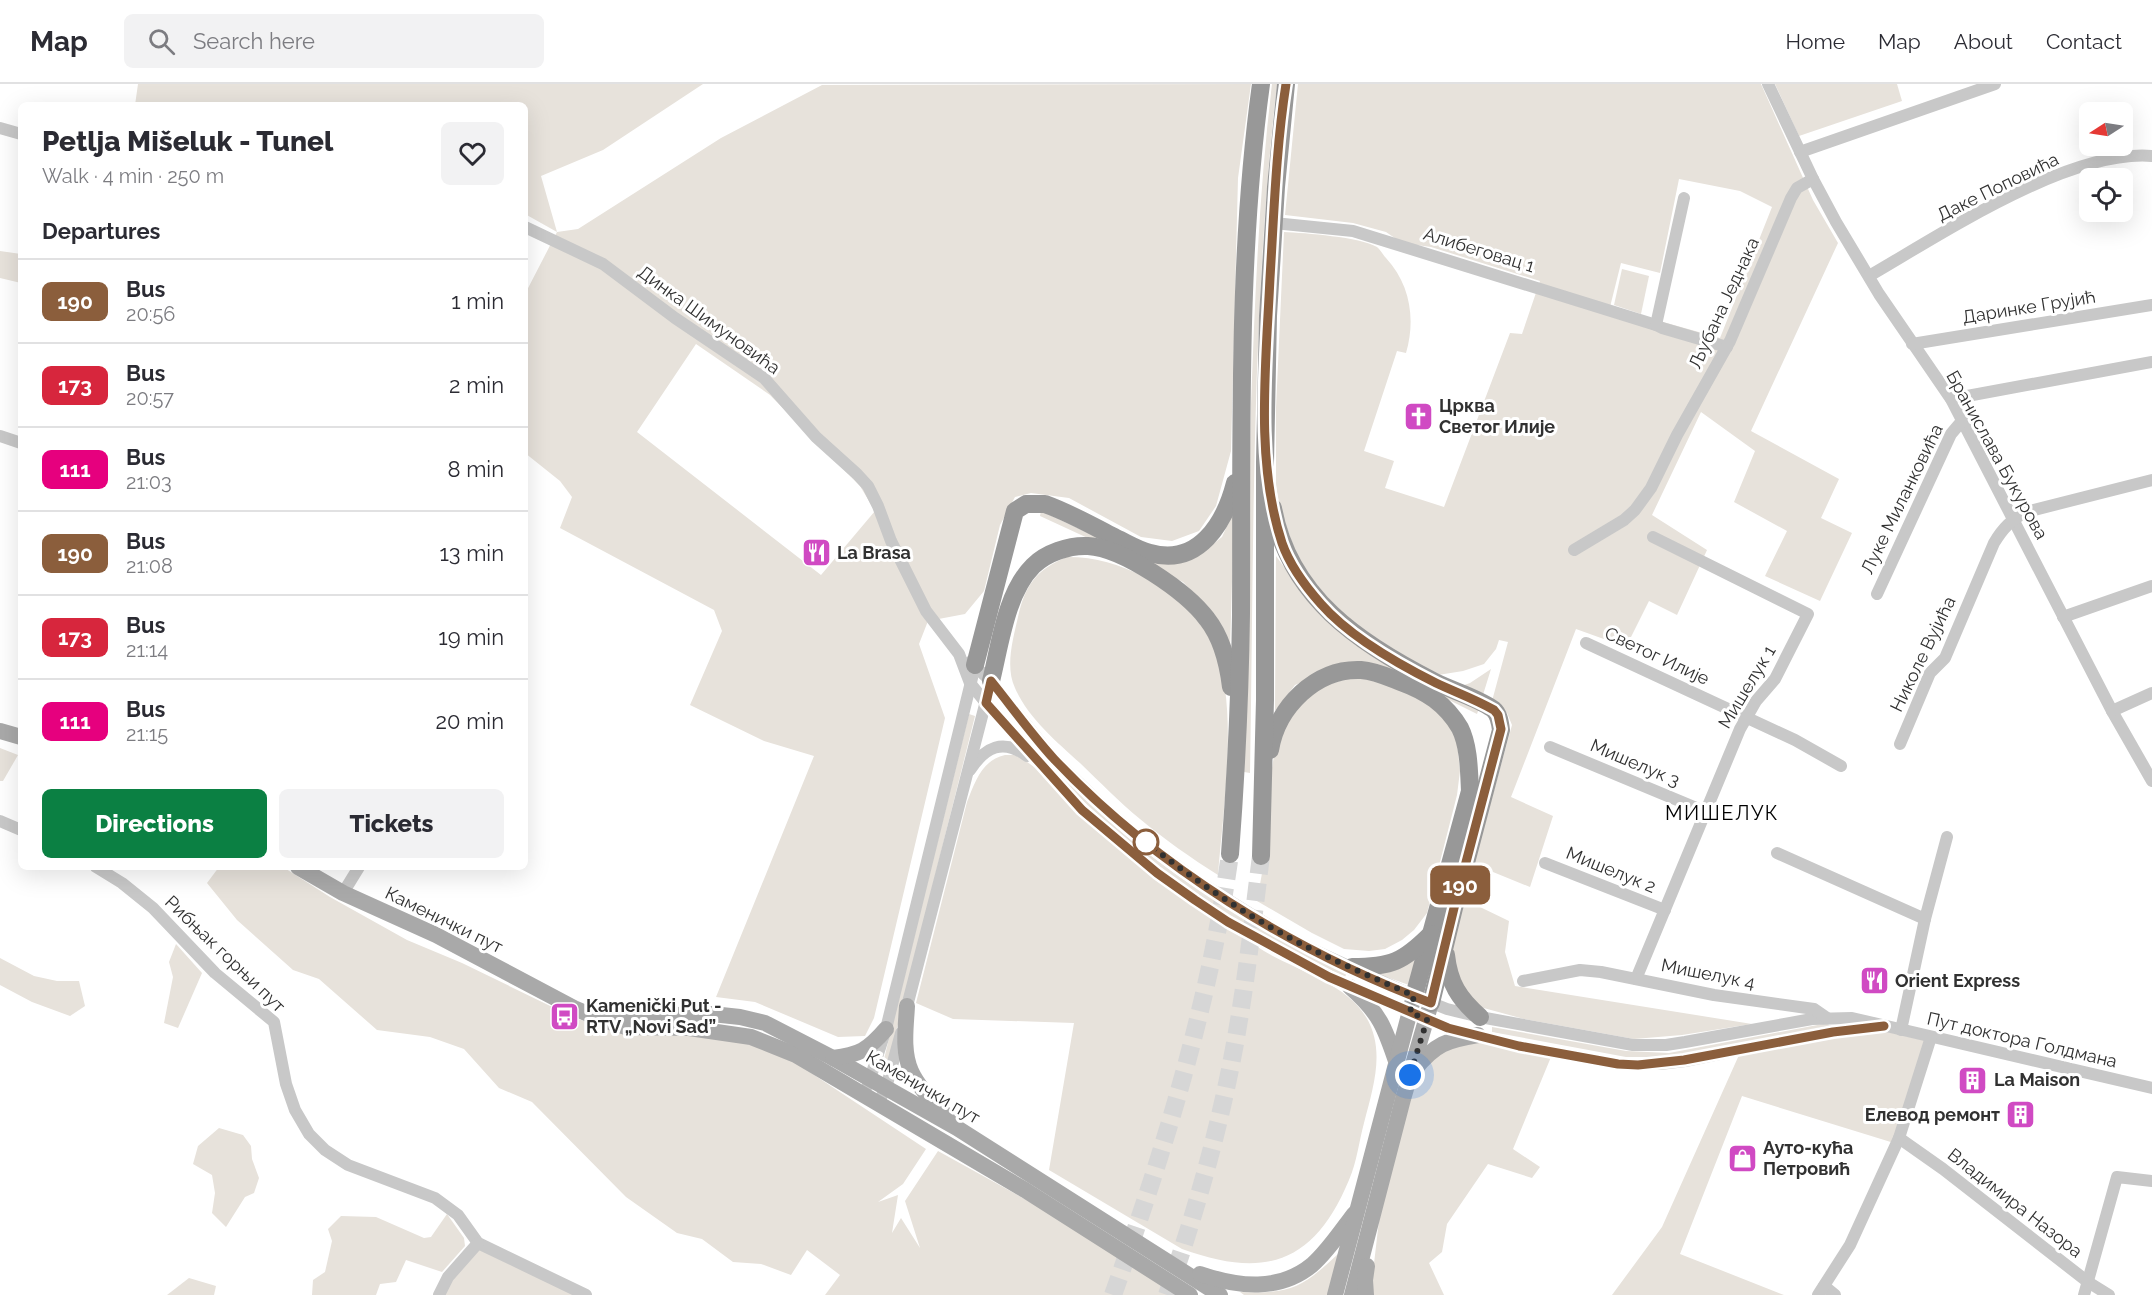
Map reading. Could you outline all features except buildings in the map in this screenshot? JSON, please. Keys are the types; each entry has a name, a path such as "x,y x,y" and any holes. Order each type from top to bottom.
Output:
{"highway":[{"path":"1230,854 1240,618 1245,257 1248,204 1261,84"},
{"path":"1261,856 1264,784 1265,462 1268,327 1274,214 1286,84"},
{"path":"973,674 1015,511 1033,503 1045,504 1148,553 1164,555 1180,553 1208,539 1225,513 1235,483 1242,433"},
{"path":"1265,462 1274,513 1283,545 1297,574 1323,606 1372,646 1434,682 1489,707 1498,715 1501,729 1438,940 1453,987 1479,1026"},
{"path":"991,681 1015,590 1034,566 1054,552 1088,546 1134,562 1149,571 1191,600 1207,619 1220,640 1227,663 1237,727"},
{"path":"1264,784 1270,744 1285,710 1300,694 1329,676 1363,670 1392,678 1432,696 1449,711 1461,731 1469,767 1470,791 1421,1008"},
{"path":"1352,968 1372,968 1396,962 1418,947 1438,940"}],"main road":[{"path":"0,730 18,736"},
{"name":"Каменички пут","path":"303,870 343,893 436,935 574,1008 600,1019 626,1027 689,1028 751,1037 867,1087 886,1088 957,1128 1221,1295"},
{"path":"1350,987 1374,1010 1382,1022 1404,1070"},
{"path":"907,1006 906,1052 910,1070 957,1128"},
{"name":"Каменички пут","path":"574,1008 637,1016 712,1014 765,1023 833,1058 867,1087 878,1103 1025,1190 1190,1295"},
{"path":"1352,1295 1368,1205 1421,1008"},
{"path":"1404,1070 1434,1048 1479,1026"},
{"path":"833,1058 851,1056 862,1051 873,1044 886,1029"},
{"path":"1175,1266 1238,1285 1257,1286 1294,1276 1311,1265 1368,1205"},
{"path":"1335,1295 1368,1205"},
{"path":"1366,1295 1368,1205"}],"street":[{"name":"Бранислава Букурова","path":"1768,84 1813,179 1869,276 1912,344 1951,399 2112,711 2150,774"},
{"path":"1800,152 1995,84"},
{"path":"0,128 18,133"},
{"name":"Даке Поповића","path":"1869,276 1978,213 2032,186 2106,160 2152,156"},
{"name":"Љубана Једнака","path":"1574,550 1624,520 1635,510 1651,488 1677,435 1727,347 1791,198 1797,188 1813,179"},
{"path":"1656,325 1684,198"},
{"name":"Алибеговац 1","path":"1274,214 1353,231 1412,248 1727,347"},
{"name":"Динка Шимуновића","path":"528,228 603,264 675,318 764,378 816,437 868,486 891,541 926,611 973,674"},
{"name":"Даринке Грујић","path":"1912,344 2152,306"},
{"path":"1951,399 2152,362"},
{"name":"Луке Миланковића","path":"1877,594 1951,434 1962,421"},
{"path":"0,436 18,442"},
{"path":"2013,519 2026,512 2152,480"},
{"name":"Николе Вујића","path":"1900,744 1930,673 1945,657 1994,543 2013,519"},
{"name":"Мишелук 1","path":"1636,979 1746,716 1775,679 1808,614 1653,537"},
{"path":"2063,617 2152,585"},
{"name":"Светог Илије","path":"1586,643 1746,716 1841,766"},
{"name":"Динка Шимуновића","path":"959,654 973,674"},
{"path":"973,674 991,681 1054,759 1146,843 1201,883 1273,928 1352,968 1421,1008 1479,1026 1649,1046 1827,1018"},
{"path":"973,674 986,703 1044,769 1090,817 1157,873 1195,900 1268,945 1350,987 1479,1026 1530,1048 1618,1064 1638,1065 1684,1060 1833,1032 1884,1026"},
{"path":"867,1087 886,1029 973,674"},
{"path":"878,1103 886,1088 991,681"},
{"path":"2112,711 2152,693"},
{"path":"965,779 983,754 992,748 1003,746 1021,751 1044,769"},
{"name":"Мишелук 3","path":"1550,747 1706,812"},
{"path":"0,821 18,829"},
{"path":"1901,1030 1925,919 1947,837"},
{"path":"1777,853 1925,919"},
{"name":"Мишелук 2","path":"1545,863 1665,910"},
{"name":"Рибњак горњи пут","path":"101,870 122,883 153,908 215,973 274,1022 286,1084 295,1110 309,1134 326,1150 348,1165 435,1198 458,1215 478,1243 586,1295"},
{"path":"343,893 357,870"},
{"name":"Мишелук 4","path":"1523,981 1580,970 1601,972 1714,995 1814,1009 1827,1018 1852,1018 1884,1026"},
{"name":"Пут доктора Голдмана","path":"1884,1026 2150,1087"},
{"path":"1836,1295 1821,1290 1850,1245 1899,1138 1931,1037"},
{"name":"Владимира Назора","path":"1899,1138 2088,1282 2109,1295"},
{"path":"2084,1295 2118,1177 2152,1181"},
{"path":"439,1295 448,1276 478,1243"}],"shaded area":[{"path":"138,84 703,84 603,150 541,176 557,232 528,216 528,102 135,102"},
{"path":"1251,84 1238,178 1231,451 1216,506 1199,531 1172,541 1141,537 1069,498 1031,493 1015,497 1000,525 984,591 965,614 928,621 919,644 945,718 874,1018 865,1036 838,1037 755,1002 716,997 814,756 764,741 690,705 722,631 714,610 560,528 572,497 560,481 528,455 528,288 557,232 578,229 721,138 822,85","holes":["696,344 770,395 860,486 875,511 821,575 637,432"]},
{"path":"1272,84 1277,84 1262,256 1255,428 1250,773 1244,772 1251,405 1261,204"},
{"path":"1298,84 1761,84 1813,200 1838,243 1751,431 1839,479 1821,518 1852,533 1820,601 1765,576 1787,531 1734,502 1755,451 1701,412 1652,515 1707,550 1677,615 1649,601 1626,647 1576,629 1511,797 1553,816 1530,887 1493,872 1480,907 1509,921 1505,952 1515,986 1752,1024 1682,1035 1634,1039 1524,1019 1480,1007 1457,982 1449,953 1512,725 1507,713 1492,701 1508,642 1499,640 1496,649 1484,664 1463,671 1438,675 1403,657 1353,625 1302,569 1280,510 1276,486 1276,408 1284,232 1332,236 1377,247 1401,279 1409,302 1409,340 1406,353 1397,351 1364,451 1394,461 1385,488 1444,507 1510,333 1522,334 1540,281 1431,247 1402,243 1386,232 1353,223 1285,215","holes":["1679,179 1740,191 1772,207 1720,338 1610,307 1621,263 1660,273"]},
{"path":"1775,84 1897,84 1902,101 1799,136"},
{"path":"0,251 18,254 18,282 0,278"},
{"path":"1622,269 1649,276 1641,314 1614,305"},
{"path":"1041,511 1149,561 1204,551 1222,537 1234,511 1230,651 1204,604 1183,582 1040,516"},
{"path":"1276,556 1315,609 1350,639 1479,708 1477,714 1387,669 1321,674 1295,685 1275,711"},
{"path":"1067,557 1107,562 1135,572 1155,583 1185,605 1201,623 1213,643 1221,668 1228,726 1226,789 1218,875 1168,841 1125,806 1044,729 1027,709 1015,688 1010,662 1014,634 1024,596 1040,573"},
{"path":"1491,669 1482,698 1459,687 1470,683"},
{"path":"1361,675 1429,700 1456,732 1460,771 1457,795 1427,913 1414,930 1402,940 1385,949 1369,951 1344,949 1257,901 1266,851 1269,786 1276,744 1290,711 1319,687"},
{"path":"969,714 975,716 889,1060 884,1059"},
{"path":"0,748 18,755 3,781 0,781"},
{"path":"1039,752 1088,801 1144,851 1199,890 1257,926 1347,973 1345,977 1262,934 1183,884 1125,839 1071,790 1037,755"},
{"path":"1005,755 1014,755 1036,768 1147,865 1210,916 1264,951 1347,995 1366,1017 1375,1043 1376,1069 1354,1166 1335,1208 1320,1230 1303,1247 1284,1257 1262,1262 1238,1263 1182,1249 1049,1170 1074,1023 953,1019 916,1003 967,802 980,773 990,762"},
{"path":"217,870 288,870 330,897 407,940 462,963 575,1018 603,1027 721,1033 787,1057 926,1149 903,1184 878,1202 898,1195 892,1233 901,1218 920,1248 905,1201 938,1151 1108,1245 1184,1295 825,1295 840,1275 807,1250 791,1275 761,1264 733,1262 702,1239 677,1233 626,1197 532,1102 499,1088 464,1049 430,1037 377,1030 319,979 293,970 237,920 207,883"},
{"path":"176,944 202,973 178,1028 164,1023 173,977 169,962"},
{"path":"1420,954 1409,985 1375,973"},
{"path":"0,958 34,976 57,981 79,981 85,1006 70,1016 32,1002 0,985"},
{"path":"1828,1023 1829,1026 1669,1057 1626,1057 1492,1032 1492,1027 1626,1051 1669,1053"},
{"path":"1884,1031 1927,1041 1894,1143 1742,1096 1680,1254 1784,1295 1612,1295 1662,1227 1739,1055 1835,1034"},
{"path":"1479,1039 1551,1057 1513,1149 1540,1167 1532,1178 1488,1164 1447,1224 1442,1252 1429,1263 1444,1295 1373,1295 1372,1281 1381,1203 1411,1085 1435,1051"},
{"path":"219,1128 243,1135 251,1146 252,1159 259,1178 254,1193 245,1197 226,1227 212,1213 215,1193 212,1175 193,1164 198,1146"},
{"path":"447,1214 464,1238 465,1246 442,1272 406,1260 396,1282 380,1284 376,1295 312,1295 313,1280 325,1272 332,1241 328,1229 341,1216 376,1217 424,1238 431,1237"},
{"path":"479,1248 578,1295 444,1295 449,1283"},
{"path":"1339,1253 1330,1295 1244,1295 1240,1292 1272,1292 1295,1286 1315,1274"},
{"path":"189,1278 216,1286 214,1295 167,1295"}],"tunnel":[{"path":"1113,1295 1150,1187 1183,1078 1210,967 1230,854"},
{"path":"1167,1295 1189,1228 1226,1090 1242,1000 1261,856"}],"bus line":[{"name":"190","path":"1286,84 1272,242 1265,407 1265,462 1274,513 1283,545 1297,574 1323,606 1350,630 1372,646 1434,682 1494,710 1498,715 1501,729 1431,1003 1309,948 1201,883 1146,843 1054,759 991,681 986,703 1082,810 1157,873 1195,900 1268,945 1329,977 1448,1028 1519,1046 1618,1064 1638,1065 1660,1064 1833,1032 1884,1026"}],"place":[{"name":"Црква Светог Илије","path":"1418,416"},
{"name":"La Brasa","path":"816,553"},
{"name":"Orient Express","path":"1874,981"},
{"name":"Kamenički Put - RTV „Novi Sad”","path":"565,1016"},
{"name":"La Maison","path":"1973,1080"},
{"name":"Елевод ремонт","path":"2021,1115"},
{"name":"Ауто-кућа Петровић","path":"1742,1158"}],"district":[{"name":"МИШЕЛУК","path":"1722,813"}],"route":[{"path":"1146,842 1201,883 1273,928 1309,948 1414,996 1410,1012 1427,1020 1410,1075"}]}
